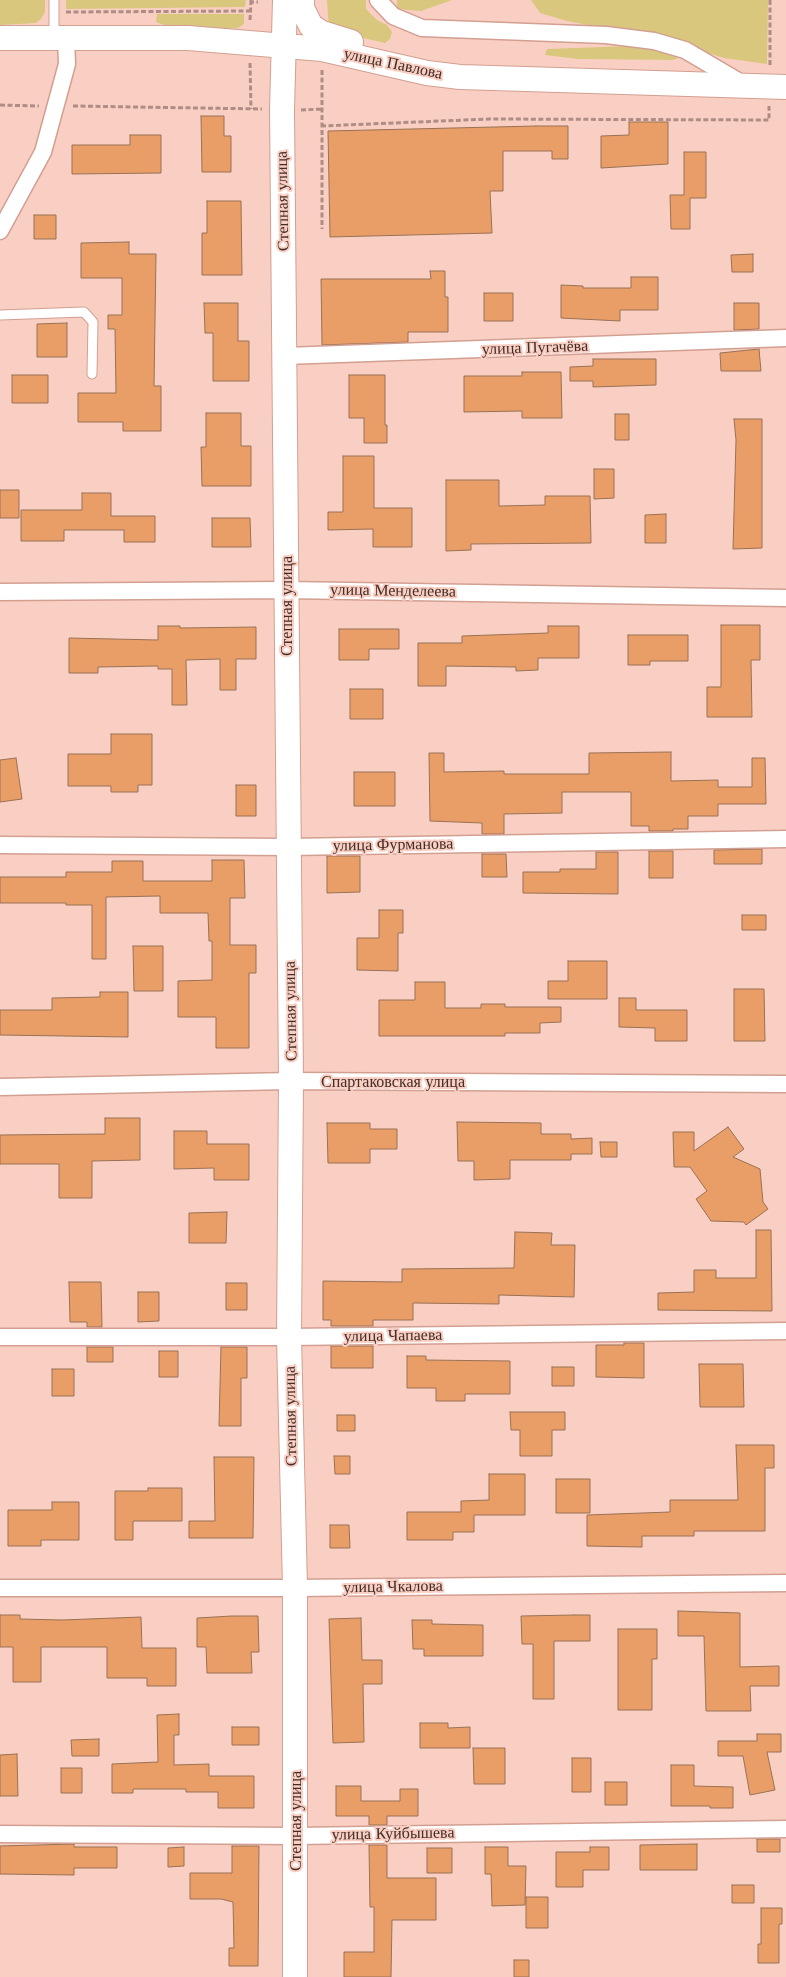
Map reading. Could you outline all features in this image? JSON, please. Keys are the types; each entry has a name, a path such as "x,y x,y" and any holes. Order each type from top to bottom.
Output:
{"main road":[{"name":"Степная улица","path":"286,0 282,110 291,1082 289,1337 295,1588 295,1977"},
{"path":"302,0 302,8 307,20 322,33 490,78"},
{"name":"улица Павлова","path":"0,38 188,38 284,45 345,53 427,73 460,77 778,86"}],"street":[{"path":"378,0 393,16 422,28 606,35 654,41 685,50 743,84"},
{"path":"0,231 43,152 67,64 60,38"},
{"name":"улица Пугачёва","path":"285,356 786,338"},
{"name":"улица Менделеева","path":"0,592 286,590 786,598"},
{"name":"улица Фурманова","path":"0,845 289,846 786,840"},
{"name":"Спартаковская улица","path":"0,1088 291,1082 786,1084"},
{"name":"улица Чапаева","path":"0,1337 289,1337 786,1331"},
{"name":"улица Чкалова","path":"0,1588 295,1588 786,1582"},
{"name":"улица Куйбышева","path":"0,1834 296,1836 786,1829"}],"lane":[{"path":"54,0 54,12 60,38"},
{"path":"0,315 84,312 93,322 92,374"}],"path":[{"path":"321,126 489,119 769,120 778,86 770,0"},
{"path":"250,20 251,1 258,2"},
{"path":"54,12 251,11"},
{"path":"250,63 251,109"},
{"path":"322,70 322,229"},
{"path":"0,105 265,109"},
{"path":"295,110 321,109"}],"shaded area":[{"path":"0,0 45,0 45,12 36,23 0,25"},
{"path":"66,0 246,0 245,7 66,9"},
{"path":"327,0 366,0 366,9 377,20 387,25 392,32 390,39 385,43 329,30"},
{"path":"397,0 452,0 421,11 397,9"},
{"path":"531,0 768,0 767,64 724,58 668,40 567,21 540,13"},
{"path":"157,14 244,14 244,24 238,28 227,29 170,27 156,22"},
{"path":"631,46 661,48 681,57 673,60 578,59 545,55 547,49"}],"building":[{"path":"201,116 224,116 224,136 231,136 231,172 202,172"},
{"path":"629,122 668,122 668,164 601,168 601,136 629,135"},
{"path":"568,126 568,159 552,159 552,151 503,151 503,191 490,191 492,233 330,237 328,131"},
{"path":"130,135 161,135 161,173 72,174 72,145 130,145"},
{"path":"684,152 706,152 706,198 690,198 690,229 671,229 670,195 684,195"},
{"path":"207,201 241,201 242,275 202,275 202,233 207,233"},
{"path":"34,215 56,215 56,239 34,239"},
{"path":"129,242 129,254 156,254 154,386 161,386 161,431 123,431 123,422 78,422 78,393 116,393 115,329 108,329 108,315 122,315 122,278 81,278 81,243"},
{"path":"753,254 753,272 732,272 731,255"},
{"path":"430,271 445,271 445,297 448,297 448,332 408,332 408,342 322,345 321,279 431,279"},
{"path":"631,277 658,277 658,310 620,310 620,321 561,318 561,285 583,286 583,288 631,288"},
{"path":"484,293 513,293 513,321 484,321"},
{"path":"204,303 238,303 238,341 249,341 249,381 213,381 213,333 205,333"},
{"path":"734,303 759,303 759,329 734,330"},
{"path":"67,323 67,357 37,357 37,324"},
{"path":"759,349 761,371 721,371 720,353"},
{"path":"593,359 656,359 656,385 593,387 593,381 570,381 570,367 593,366"},
{"path":"522,372 561,372 562,418 522,418 522,411 464,412 464,376 522,376"},
{"path":"12,375 48,375 48,403 12,403"},
{"path":"349,375 385,375 387,443 364,443 364,418 349,418"},
{"path":"206,413 241,413 241,446 251,446 251,486 202,486 201,447 206,447"},
{"path":"615,414 629,414 629,440 615,440"},
{"path":"734,419 762,419 762,548 733,549 736,440"},
{"path":"343,456 374,456 374,508 412,508 412,547 373,547 373,529 328,530 328,512 343,512"},
{"path":"594,469 614,469 614,498 594,499"},
{"path":"446,480 499,480 499,506 545,505 545,496 590,496 591,543 471,544 471,550 446,551"},
{"path":"0,490 19,490 19,518 0,518"},
{"path":"82,493 111,493 111,516 155,516 155,542 124,542 124,530 64,530 64,541 21,541 21,510 82,510"},
{"path":"666,514 666,543 645,543 645,515"},
{"path":"212,518 250,518 251,547 212,547"},
{"path":"721,625 760,625 760,660 751,660 752,717 707,717 707,687 721,687"},
{"path":"158,626 180,626 180,628 256,627 256,659 236,659 236,690 220,690 220,659 186,660 187,705 172,705 172,669 158,669 158,666 98,667 98,673 69,673 69,638 158,640"},
{"path":"548,626 579,626 579,658 538,658 538,670 516,671 516,667 446,666 446,686 418,686 418,643 462,643 462,636 548,633"},
{"path":"339,629 399,629 399,649 369,649 369,660 339,660"},
{"path":"628,635 688,635 688,661 650,661 650,665 628,665"},
{"path":"350,689 383,689 383,719 350,719"},
{"path":"111,734 152,734 152,785 138,785 138,792 111,792 111,786 68,786 68,754 111,754"},
{"path":"671,752 671,781 718,780 718,787 752,787 752,758 765,758 766,804 718,804 718,816 688,816 688,829 649,831 649,826 631,826 631,792 562,792 562,813 504,814 504,834 482,834 482,823 430,821 429,753 444,753 444,772 504,771 504,774 589,774 589,753"},
{"path":"16,758 22,799 0,802 0,760"},
{"path":"354,772 395,772 395,806 354,806"},
{"path":"236,785 256,785 256,816 236,816"},
{"path":"762,849 762,864 714,864 714,850"},
{"path":"649,851 673,851 673,878 649,878"},
{"path":"596,852 618,852 618,894 523,893 523,872 560,872 560,869 596,869"},
{"path":"482,854 506,854 507,877 482,877"},
{"path":"327,856 360,856 360,892 327,893"},
{"path":"212,860 244,860 245,898 230,898 230,945 256,945 256,973 249,973 249,1048 216,1048 216,1017 178,1017 178,981 212,980 212,941 209,941 208,913 160,913 160,896 106,897 106,959 92,959 92,905 0,903 0,877 66,877 66,872 112,872 112,861 143,861 143,881 212,881"},
{"path":"379,910 403,910 403,933 398,933 398,971 357,970 357,938 379,938"},
{"path":"742,915 766,915 766,930 742,930"},
{"path":"133,946 163,946 163,991 134,991"},
{"path":"568,961 607,961 607,999 548,999 548,981 568,981"},
{"path":"415,982 445,982 445,1008 481,1008 481,1004 505,1004 505,1007 561,1007 561,1022 540,1023 540,1033 505,1033 505,1036 379,1036 379,1000 415,1000"},
{"path":"734,989 764,989 765,1041 734,1041"},
{"path":"100,992 128,992 128,1037 0,1035 0,1010 52,1010 52,998 100,997"},
{"path":"619,998 636,998 636,1010 687,1010 687,1041 655,1041 655,1028 619,1027"},
{"path":"105,1118 140,1118 140,1160 92,1161 92,1198 59,1198 59,1164 0,1164 0,1135 105,1134"},
{"path":"457,1122 541,1123 541,1134 571,1134 571,1139 592,1138 592,1154 571,1154 571,1160 510,1160 510,1179 474,1180 474,1161 458,1161"},
{"path":"327,1123 370,1123 370,1129 397,1129 397,1149 370,1149 370,1163 328,1163"},
{"path":"728,1127 744,1149 733,1157 760,1169 763,1202 768,1209 746,1225 744,1222 711,1221 696,1199 707,1191 690,1167 674,1167 673,1132 694,1132 694,1151"},
{"path":"174,1131 207,1131 207,1144 249,1144 249,1180 214,1180 214,1168 174,1169"},
{"path":"600,1142 617,1142 617,1157 601,1157"},
{"path":"227,1212 226,1243 189,1243 189,1213"},
{"path":"756,1230 771,1230 772,1311 658,1310 658,1293 694,1292 694,1270 716,1270 716,1278 756,1278"},
{"path":"515,1232 552,1233 551,1245 575,1245 574,1297 499,1295 499,1304 413,1303 413,1320 373,1320 373,1326 331,1326 331,1320 323,1320 323,1281 402,1282 402,1269 514,1268"},
{"path":"69,1282 101,1282 102,1327 87,1327 87,1322 70,1322"},
{"path":"226,1283 247,1283 247,1310 226,1310"},
{"path":"138,1292 159,1292 159,1321 138,1322"},
{"path":"624,1343 644,1343 644,1378 596,1377 596,1345 624,1345"},
{"path":"331,1346 373,1346 373,1368 331,1368"},
{"path":"87,1347 113,1347 113,1362 87,1362"},
{"path":"221,1347 247,1347 247,1378 241,1378 241,1426 219,1426"},
{"path":"159,1351 178,1351 178,1377 159,1377"},
{"path":"407,1356 426,1356 426,1360 510,1361 510,1394 465,1394 465,1401 436,1401 436,1388 407,1388"},
{"path":"699,1364 743,1364 744,1407 700,1407"},
{"path":"552,1367 574,1367 574,1386 552,1386"},
{"path":"52,1369 74,1369 74,1396 52,1396"},
{"path":"510,1412 565,1412 565,1430 552,1430 552,1456 520,1456 520,1430 511,1430"},
{"path":"337,1415 355,1415 355,1431 337,1431"},
{"path":"736,1445 774,1445 774,1468 765,1468 765,1531 694,1531 694,1536 642,1536 642,1547 587,1546 587,1515 670,1512 670,1500 738,1500"},
{"path":"334,1456 350,1456 350,1474 335,1474"},
{"path":"214,1457 254,1457 253,1538 189,1538 189,1521 215,1521"},
{"path":"489,1474 525,1474 525,1515 474,1515 474,1532 453,1532 453,1540 407,1540 407,1512 461,1512 461,1501 489,1500"},
{"path":"556,1479 590,1479 590,1513 556,1513"},
{"path":"148,1488 182,1488 182,1521 133,1521 133,1540 115,1540 115,1491 148,1491"},
{"path":"52,1502 79,1502 79,1540 41,1540 41,1546 8,1546 8,1510 52,1510"},
{"path":"330,1525 349,1525 350,1548 330,1548"},
{"path":"678,1611 740,1613 740,1667 779,1666 779,1686 750,1686 751,1711 706,1711 704,1636 678,1636"},
{"path":"0,1615 20,1615 20,1619 62,1620 141,1617 142,1648 176,1648 176,1686 147,1686 147,1678 107,1678 107,1647 41,1647 41,1682 13,1682 13,1647 0,1647"},
{"path":"590,1615 590,1641 554,1641 554,1699 533,1699 533,1644 522,1644 521,1616"},
{"path":"258,1616 259,1652 251,1652 252,1673 207,1673 206,1647 197,1647 197,1618"},
{"path":"361,1618 362,1660 382,1660 382,1684 363,1684 364,1742 333,1743 329,1619"},
{"path":"412,1620 432,1620 432,1624 483,1625 483,1656 424,1656 424,1649 413,1649"},
{"path":"618,1629 657,1629 657,1659 652,1659 652,1710 618,1710"},
{"path":"179,1714 179,1735 174,1735 174,1765 209,1764 209,1776 254,1776 254,1808 218,1808 218,1792 186,1792 186,1789 133,1789 133,1793 112,1793 112,1764 158,1762 157,1715"},
{"path":"420,1723 448,1723 448,1728 470,1727 470,1748 420,1748"},
{"path":"232,1727 259,1727 259,1745 232,1745"},
{"path":"757,1734 781,1734 781,1752 767,1752 775,1790 750,1795 743,1756 718,1756 718,1741 757,1741"},
{"path":"99,1739 99,1756 72,1756 71,1740"},
{"path":"473,1748 505,1748 505,1784 474,1784"},
{"path":"17,1754 18,1796 0,1796 0,1755"},
{"path":"572,1758 591,1758 591,1792 572,1792"},
{"path":"671,1765 694,1765 694,1786 733,1787 733,1808 671,1806"},
{"path":"61,1768 82,1768 82,1793 61,1793"},
{"path":"605,1782 627,1782 627,1805 605,1805"},
{"path":"336,1786 361,1786 361,1801 400,1801 400,1789 418,1789 418,1816 387,1816 387,1825 369,1825 369,1816 336,1816"},
{"path":"757,1839 780,1839 780,1852 757,1852"},
{"path":"74,1844 74,1847 117,1847 117,1868 74,1868 74,1875 0,1874 0,1846"},
{"path":"697,1844 697,1870 640,1870 640,1845"},
{"path":"369,1845 387,1845 387,1878 436,1878 436,1920 392,1920 391,1977 344,1977 344,1952 374,1952 374,1907 370,1907"},
{"path":"232,1846 259,1846 258,1966 229,1966 229,1948 234,1948 233,1902 221,1899 190,1899 190,1873 232,1873"},
{"path":"184,1847 184,1866 168,1867 168,1848"},
{"path":"485,1847 508,1847 508,1866 526,1866 525,1905 492,1906 491,1874 485,1874"},
{"path":"590,1847 609,1847 609,1870 583,1870 583,1887 556,1887 556,1852 590,1852"},
{"path":"427,1848 452,1848 452,1873 427,1873"},
{"path":"732,1885 754,1885 754,1903 732,1903"},
{"path":"526,1897 548,1897 548,1928 526,1928"},
{"path":"761,1908 782,1908 782,1924 779,1924 779,1963 758,1963 758,1944 761,1944"},
{"path":"514,1960 529,1960 529,1977 514,1977"}]}
